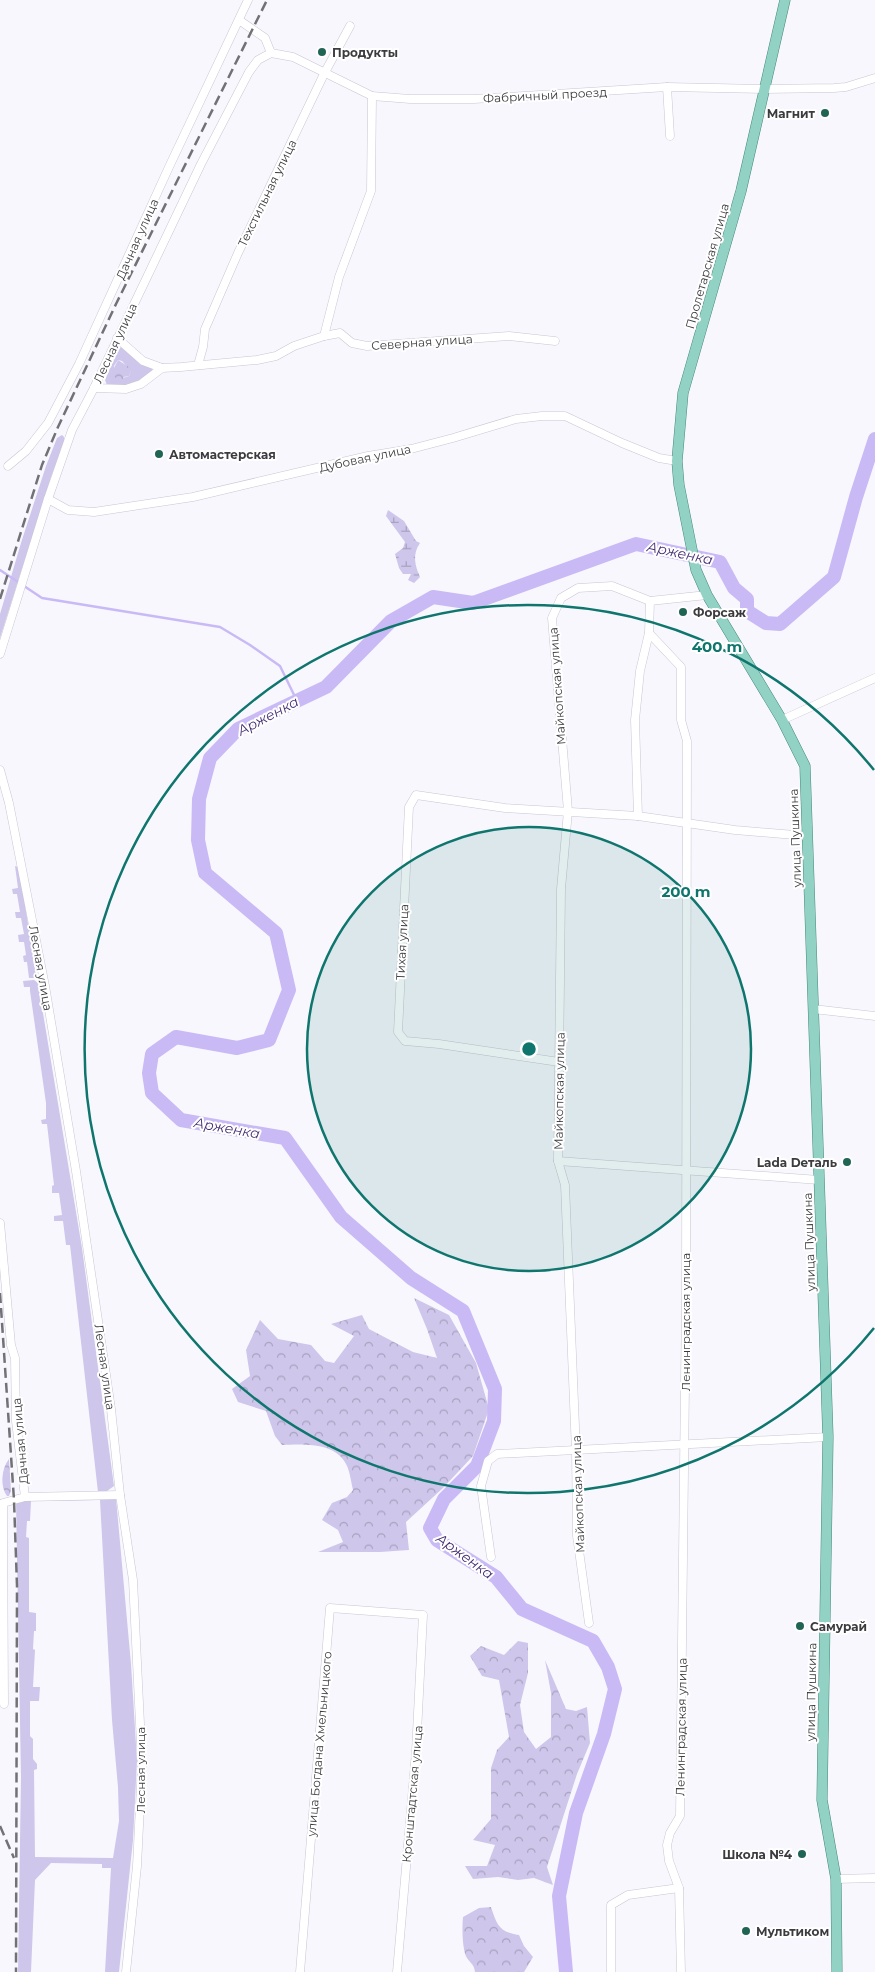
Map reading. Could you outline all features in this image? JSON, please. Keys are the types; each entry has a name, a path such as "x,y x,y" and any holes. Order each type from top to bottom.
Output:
{"main road":[{"name":"Пролетарская улица","path":"690,540 679,485 677,461 683,393 741,191 785,0"},
{"name":"улица Пушкина","path":"690,540 696,570 707,595 782,720 805,766 828,1437 822,1800 836,1879 837,1972"}],"street":[{"name":"Дачная улица","path":"8,466 26,451 48,422 79,364 248,0"},
{"path":"239,20 265,38 271,52"},
{"name":"Техстильная улица","path":"198,365 204,346 205,329 238,253 324,74 350,26"},
{"name":"Фабричный проезд","path":"271,52 293,57 324,74 372,96 410,99 474,99 667,87 764,90 834,88 875,78"},
{"name":"Лесная улица","path":"0,654 48,499 72,430 201,164 246,79 258,60 271,52"},
{"path":"667,87 670,136"},
{"path":"324,336 339,277 371,191 372,96"},
{"name":"Северная улица","path":"162,368 257,360 276,356 294,346 324,336 340,333 352,343 367,346 509,336 555,341"},
{"path":"117,338 143,361 162,368"},
{"path":"94,388 126,389 133,387 141,384 162,368"},
{"name":"Дубовая улица","path":"48,499 68,510 94,512 193,497 368,456 411,449 516,419 542,416 565,416 658,458 677,461"},
{"name":"Майкопская улица","path":"589,1623 577,1536 576,1451 565,1185 558,1161 560,889 568,811 552,618 560,598 578,588 612,586 650,601"},
{"path":"638,816 635,720 640,671 650,633 650,601 707,595"},
{"name":"Ленинградская улица","path":"650,633 681,666 681,720 687,741 686,1169 680,1816 670,1833 666,1845 669,1861 679,1888 681,1972"},
{"path":"782,720 875,678"},
{"name":"Лесная улица","path":"0,770 10,803 45,986 76,1171 111,1409 120,1495 133,1580 142,1766 137,1866 126,1972"},
{"name":"Тихая улица","path":"559,1062 439,1044 405,1041 398,1032 409,807 416,795 505,808 568,811"},
{"path":"568,811 638,816 735,830 807,836"},
{"path":"813,1009 875,1016"},
{"path":"558,1161 820,1180"},
{"name":"Дачная улица","path":"0,1223 10,1345 15,1358 16,1421 24,1497 4,1503 4,1704"},
{"path":"491,1557 481,1486 488,1461 497,1454 828,1437"},
{"path":"24,1497 120,1495"},
{"name":"улица Богдана Хмельницкого","path":"300,1972 330,1608 423,1615"},
{"name":"Кронштадтская улица","path":"397,1972 416,1752 423,1615"},
{"path":"836,1879 875,1878"},
{"path":"611,1972 611,1905 628,1895 679,1888"}],"green space":[{"path":"121,347 154,372 138,383 120,386 107,385 105,380","holes":["118,360 122,361 131,371 129,376 117,380 114,366"]},
{"path":"118,360 132,369 129,376 124,377 121,382 117,380 112,372"},
{"path":"62,435 64,442 0,638 0,614 21,543 46,466 57,438"},
{"path":"388,510 404,521 416,541 420,543 417,547 415,560 420,577 414,583 408,580 411,574 403,574 399,568 395,554 403,548 405,542 386,516"},
{"path":"15,866 18,867 21,880 36,974 35,978 29,978 27,962 24,962 23,956 26,955 24,942 19,942 18,935 24,934 21,918 16,918 15,912 20,912 17,894 13,894 12,889 18,888"},
{"path":"34,980 38,983 82,1248 114,1486 107,1491 98,1492 70,1245 66,1245 63,1221 54,1221 54,1216 62,1215 59,1193 52,1193 52,1186 54,1185 47,1124 42,1124 41,1120 46,1119 46,1103 30,987 24,987 23,981"},
{"path":"414,1298 449,1315 476,1363 489,1409 473,1456 443,1488 406,1522 409,1550 318,1552 343,1542 338,1530 322,1520 332,1503 347,1497 353,1490 346,1464 341,1457 326,1448 299,1444 282,1445 275,1436 266,1411 238,1402 232,1389 250,1376 246,1350 260,1320 278,1339 311,1345 325,1361 334,1363 354,1336 331,1324 362,1315 369,1329 413,1352 437,1358"},
{"path":"9,1459 11,1491 9,1496 7,1496 3,1488 2,1478 4,1468"},
{"path":"116,1498 131,1664 137,1761 133,1840 119,1972 105,1972 111,1868 102,1868 102,1864 51,1863 35,1880 31,1972 18,1972 21,1777 16,1501 27,1499","holes":["100,1500 119,1821 113,1858 35,1857 34,1770 37,1769 37,1764 33,1759 33,1739 30,1736 30,1701 39,1701 40,1687 33,1687 35,1650 33,1649 36,1613 29,1612 29,1538 26,1537 27,1521 30,1521 31,1501"]},
{"path":"518,1641 528,1643 528,1673 520,1705 524,1732 536,1749 551,1737 551,1693 545,1660 566,1709 576,1711 587,1707 590,1743 577,1774 547,1867 553,1885 534,1878 518,1880 498,1877 473,1879 465,1866 487,1866 495,1845 473,1840 491,1819 491,1768 497,1750 509,1737 499,1680 482,1676 470,1656 481,1646 504,1655"},
{"path":"491,1907 500,1927 507,1932 519,1935 524,1946 533,1957 524,1972 475,1972 467,1958 463,1944 463,1917 479,1908"}],"waterway":[{"name":"Арженка","path":"566,1972 559,1896 576,1813 604,1734 615,1689 608,1667 593,1641 522,1609 496,1577 437,1540 430,1528 444,1499 477,1466 494,1421 495,1389 463,1311 411,1278 341,1217 285,1138 181,1120 152,1093 149,1073 152,1054 176,1037 237,1048 269,1040 289,990 276,933 205,873 198,840 199,799 210,758 238,729 326,687 391,621 433,597 473,603 636,544 720,562 734,588 747,599 747,611 766,623 780,624 834,577 856,497 875,439"},
{"path":"0,570 42,598 220,627 280,666 297,701"}],"railway":[{"path":"0,599 42,465 58,427 116,304 267,0"},
{"path":"0,1293 14,1500 17,1586 16,1972"},
{"path":"0,1826 14,1858"}],"place":[{"name":"Продукты","path":"322,52"},
{"name":"Магнит","path":"825,113"},
{"name":"Автомастерская","path":"159,454"},
{"name":"Форсаж","path":"683,612"},
{"name":"Lada Dеталь","path":"847,1162"},
{"name":"Самурай","path":"800,1626"},
{"name":"Школа №4","path":"802,1854"},
{"name":"Мультиком","path":"746,1931"}]}
